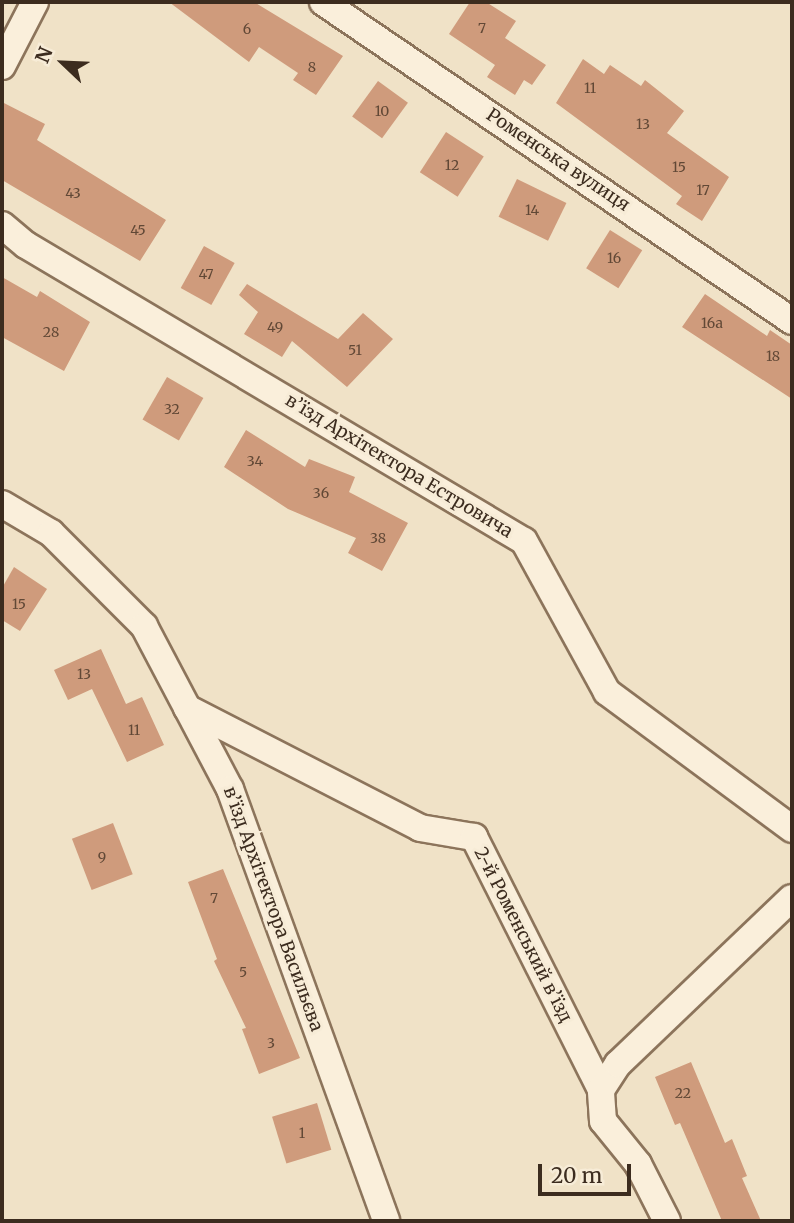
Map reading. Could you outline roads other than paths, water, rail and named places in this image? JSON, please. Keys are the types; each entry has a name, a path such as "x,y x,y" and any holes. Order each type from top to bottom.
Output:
{"street":[{"path":"2,66 35,2"},
{"name":"Роменська вулиця","path":"323,2 792,321"},
{"name":"в’їзд Архітектора Естровича","path":"2,225 26,245 524,541 607,692 792,829"},
{"name":"в’їзд Архітектора Васильєва","path":"2,504 51,533 144,626 230,789 386,1221"},
{"name":"2-й Роменський в’їзд","path":"187,708 420,828 474,837 601,1090 603,1121 638,1164 667,1221"},
{"path":"601,1090 612,1070 792,898"}]}
